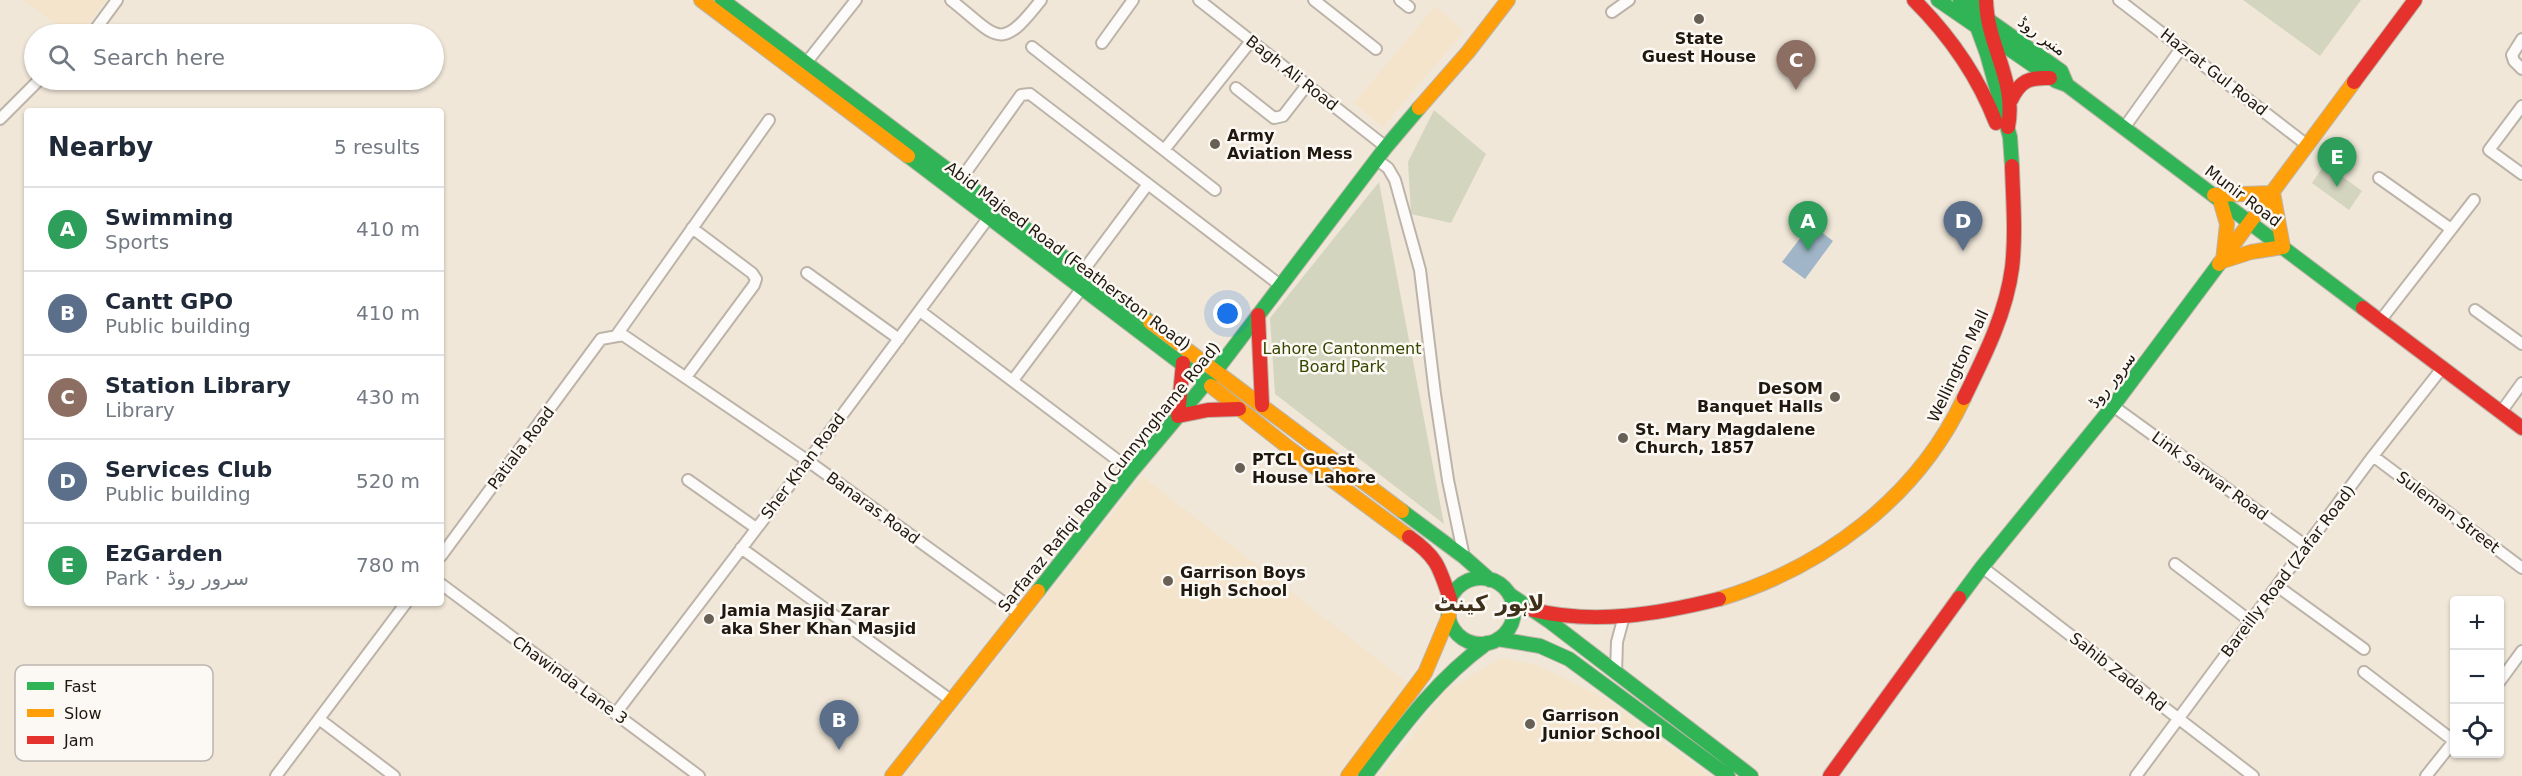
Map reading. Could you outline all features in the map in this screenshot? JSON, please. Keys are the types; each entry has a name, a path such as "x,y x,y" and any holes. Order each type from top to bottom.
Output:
{"street":[{"path":"99,24 117,0"},
{"name":"Abid Majeed Road (Featherston Road)","path":"701,0 989,216 1013,227 1083,272 1210,377 1239,409 1430,552 1440,568 1450,599"},
{"name":"Abid Majeed Road (Featherston Road)","path":"722,0 961,179 1082,288 1183,363 1262,405 1464,557 1490,580"},
{"path":"806,63 856,0"},
{"path":"951,0 993,33 1003,36 1021,25 1041,0"},
{"path":"1102,43 1133,0"},
{"name":"Bagh Ali Road","path":"1198,0 1386,147"},
{"path":"1314,0 1376,49"},
{"name":"Sarfaraz Rafiqi Road (Cunnynghame Road)","path":"892,776 1132,471 1210,377 1376,159 1468,52 1509,0"},
{"path":"1612,12 1629,0"},
{"path":"1914,0 1947,37 1972,74 1988,101 2012,162"},
{"name":"Munir Road","path":"1938,0 1981,21 1991,35 2050,78 2067,85 2522,428"},
{"path":"1960,0 1973,4 1981,21"},
{"path":"1981,21 1986,0"},
{"name":"Hazrat Gul Road","path":"2119,0 2307,146"},
{"name":"سرور روڈ","path":"1830,776 1982,567 2113,406 2251,224 2415,0"},
{"name":"Wellington Mall","path":"1533,610 1566,618 1624,616 1697,606 1768,582 1806,563 1840,542 1906,485 1936,448 1958,413 2000,321 2012,271 2014,229 2012,162 2008,127 2004,120 1986,53 1981,21"},
{"name":"منیر روڈ","path":"1981,21 2061,71 2067,85"},
{"name":"Wellington Mall","path":"1991,35 1999,53 2011,100 2012,115 2008,127"},
{"path":"2522,39 2512,55 2514,61 2522,69"},
{"path":"1164,150 1251,41"},
{"path":"1032,47 1215,190"},
{"path":"2124,128 2182,47"},
{"path":"2011,100 2021,81 2030,77 2050,78"},
{"path":"1236,88 1274,118 1279,118 1307,85"},
{"path":"0,119 29,90"},
{"path":"961,179 1022,95 1030,94 1280,285"},
{"path":"2522,106 2489,150 2522,174"},
{"path":"616,336 769,120"},
{"path":"1376,159 1388,168 1395,180 1420,270 1438,416 1464,557"},
{"path":"2379,178 2451,229"},
{"path":"1083,272 1148,184"},
{"path":"2273,193 2283,247 2251,252 2223,261 2227,224 2217,197 2273,193"},
{"path":"2380,321 2474,200"},
{"name":"Sher Khan Road","path":"616,713 808,461 989,216"},
{"path":"686,377 754,285 756,279 752,273 692,228"},
{"path":"807,273 899,339"},
{"path":"1012,380 1082,288"},
{"path":"2475,310 2522,344"},
{"path":"920,311 1132,471"},
{"path":"1258,315 1262,405"},
{"name":"Banaras Road","path":"616,336 623,335 686,377 808,461 1020,614"},
{"name":"Patiala Road","path":"444,552 601,339 616,336"},
{"path":"1183,363 1178,416 1208,410 1239,409"},
{"name":"Bareilly Road (Zafar Road)","path":"2136,776 2373,456 2443,367"},
{"path":"2501,412 2522,383"},
{"name":"Link Sarwar Road","path":"2113,406 2306,546"},
{"name":"Suleman Street","path":"2373,456 2522,568"},
{"path":"688,480 756,528"},
{"path":"741,548 952,701"},
{"path":"2175,564 2250,621"},
{"name":"Sahib Zada Rd","path":"1982,567 2253,776"},
{"path":"1348,776 1425,673 1449,616 1450,599 1466,582 1478,578 1498,583 1509,594 1751,776"},
{"name":"Chawinda Lane 3","path":"444,586 699,776"},
{"path":"2277,586 2364,649"},
{"path":"1365,776 1415,710 1449,671 1508,631 1513,619 1514,606 1509,594"},
{"path":"276,776 404,606"},
{"path":"1449,616 1458,635 1477,644 1493,641 1540,646 1569,659 1728,776"},
{"path":"1616,673 1617,642 1624,616"},
{"path":"2504,674 2522,651"},
{"path":"2364,672 2450,738"},
{"path":"319,719 394,776"},
{"path":"2426,776 2450,746"}],"shaded area":[{"path":"23,0 106,0 87,24 55,24"},
{"path":"1435,6 1464,31 1383,127 1354,103"},
{"name":"Garrison Boys High School","path":"1142,476 1412,686 1343,776 904,776"},
{"name":"Garrison Junior School","path":"1501,658 1537,665 1603,697 1710,776 1379,776 1401,751 1445,691"}],"green space":[{"path":"2243,0 2361,0 2320,56"},
{"path":"1434,110 1486,154 1451,223 1411,214 1408,162"},
{"path":"2325,164 2362,191 2349,210 2312,183"},
{"name":"Lahore Cantonment Board Park","path":"1379,182 1444,524 1275,394 1270,318"}],"water":[{"path":"1811,224 1833,241 1805,279 1782,262"}],"traffic: fast":[{"path":"722,0 1150,322"},
{"path":"1938,0 2056,81 2067,85 2363,308"},
{"path":"1960,0 2061,71 2067,85"},
{"path":"1973,0 1975,21 1987,54 2010,137 2012,166"},
{"path":"1038,591 1132,471 1215,372 1386,147 1419,108"},
{"path":"908,156 1211,386"},
{"path":"1959,598 2113,406 2219,264"},
{"path":"1402,511 1464,557 1490,580"},
{"path":"1481,578 1493,581 1504,588 1511,599 1514,611 1511,623 1504,634 1493,641 1481,644 1469,641 1458,634 1451,623 1448,611 1451,599 1458,588 1469,581 1481,578"},
{"path":"1509,594 1549,621 1751,776"},
{"path":"1498,639 1540,646 1569,659 1728,776"},
{"path":"1365,776 1436,688 1487,643"}],"traffic: slow":[{"path":"701,0 908,156"},
{"path":"1419,108 1468,52 1508,0"},
{"path":"2219,264 2354,82"},
{"path":"2214,195 2273,193 2283,247 2251,252 2223,261 2227,224 2220,200"},
{"path":"1150,322 1402,511"},
{"path":"1211,386 1289,448 1409,537"},
{"path":"1719,599 1757,586 1795,569 1830,548 1863,524 1921,467 1944,434 1964,398"},
{"path":"892,776 1038,591"},
{"path":"1348,776 1425,673 1449,616"}],"traffic: jam":[{"path":"1914,0 1962,57 1981,89 1996,123"},
{"path":"1986,0 1991,33 2008,94 2010,110 2008,127"},
{"path":"2354,82 2415,0"},
{"path":"2011,100 2022,84 2036,78 2050,78"},
{"path":"1964,398 1993,335 2009,285 2014,242 2012,166"},
{"path":"2363,308 2522,428"},
{"path":"1258,315 1262,405"},
{"path":"1183,363 1178,416 1208,410 1239,409"},
{"path":"1409,537 1426,550 1436,563 1450,599"},
{"path":"1830,776 1959,598"},
{"path":"1533,610 1580,617 1626,616 1719,599"}],"place":[{"name":"State Guest House","path":"1699,19"},
{"name":"Station Library","path":"1796,90"},
{"name":"Army Aviation Mess","path":"1215,144"},
{"name":"EzGarden","path":"2337,187"},
{"name":"Swimming","path":"1808,251"},
{"name":"Services Club","path":"1963,251"},
{"name":"DeSOM Banquet Halls","path":"1835,397"},
{"name":"St. Mary Magdalene Church, 1857","path":"1623,438"},
{"name":"PTCL Guest House Lahore","path":"1240,468"},
{"name":"Garrison Boys High School","path":"1168,581"},
{"name":"Jamia Masjid Zarar aka Sher Khan Masjid","path":"709,619"},
{"name":"Garrison Junior School","path":"1530,724"},
{"name":"Cantt GPO","path":"839,750"}],"district":[{"name":"لاہور کینٹ","path":"1489,603"}]}
